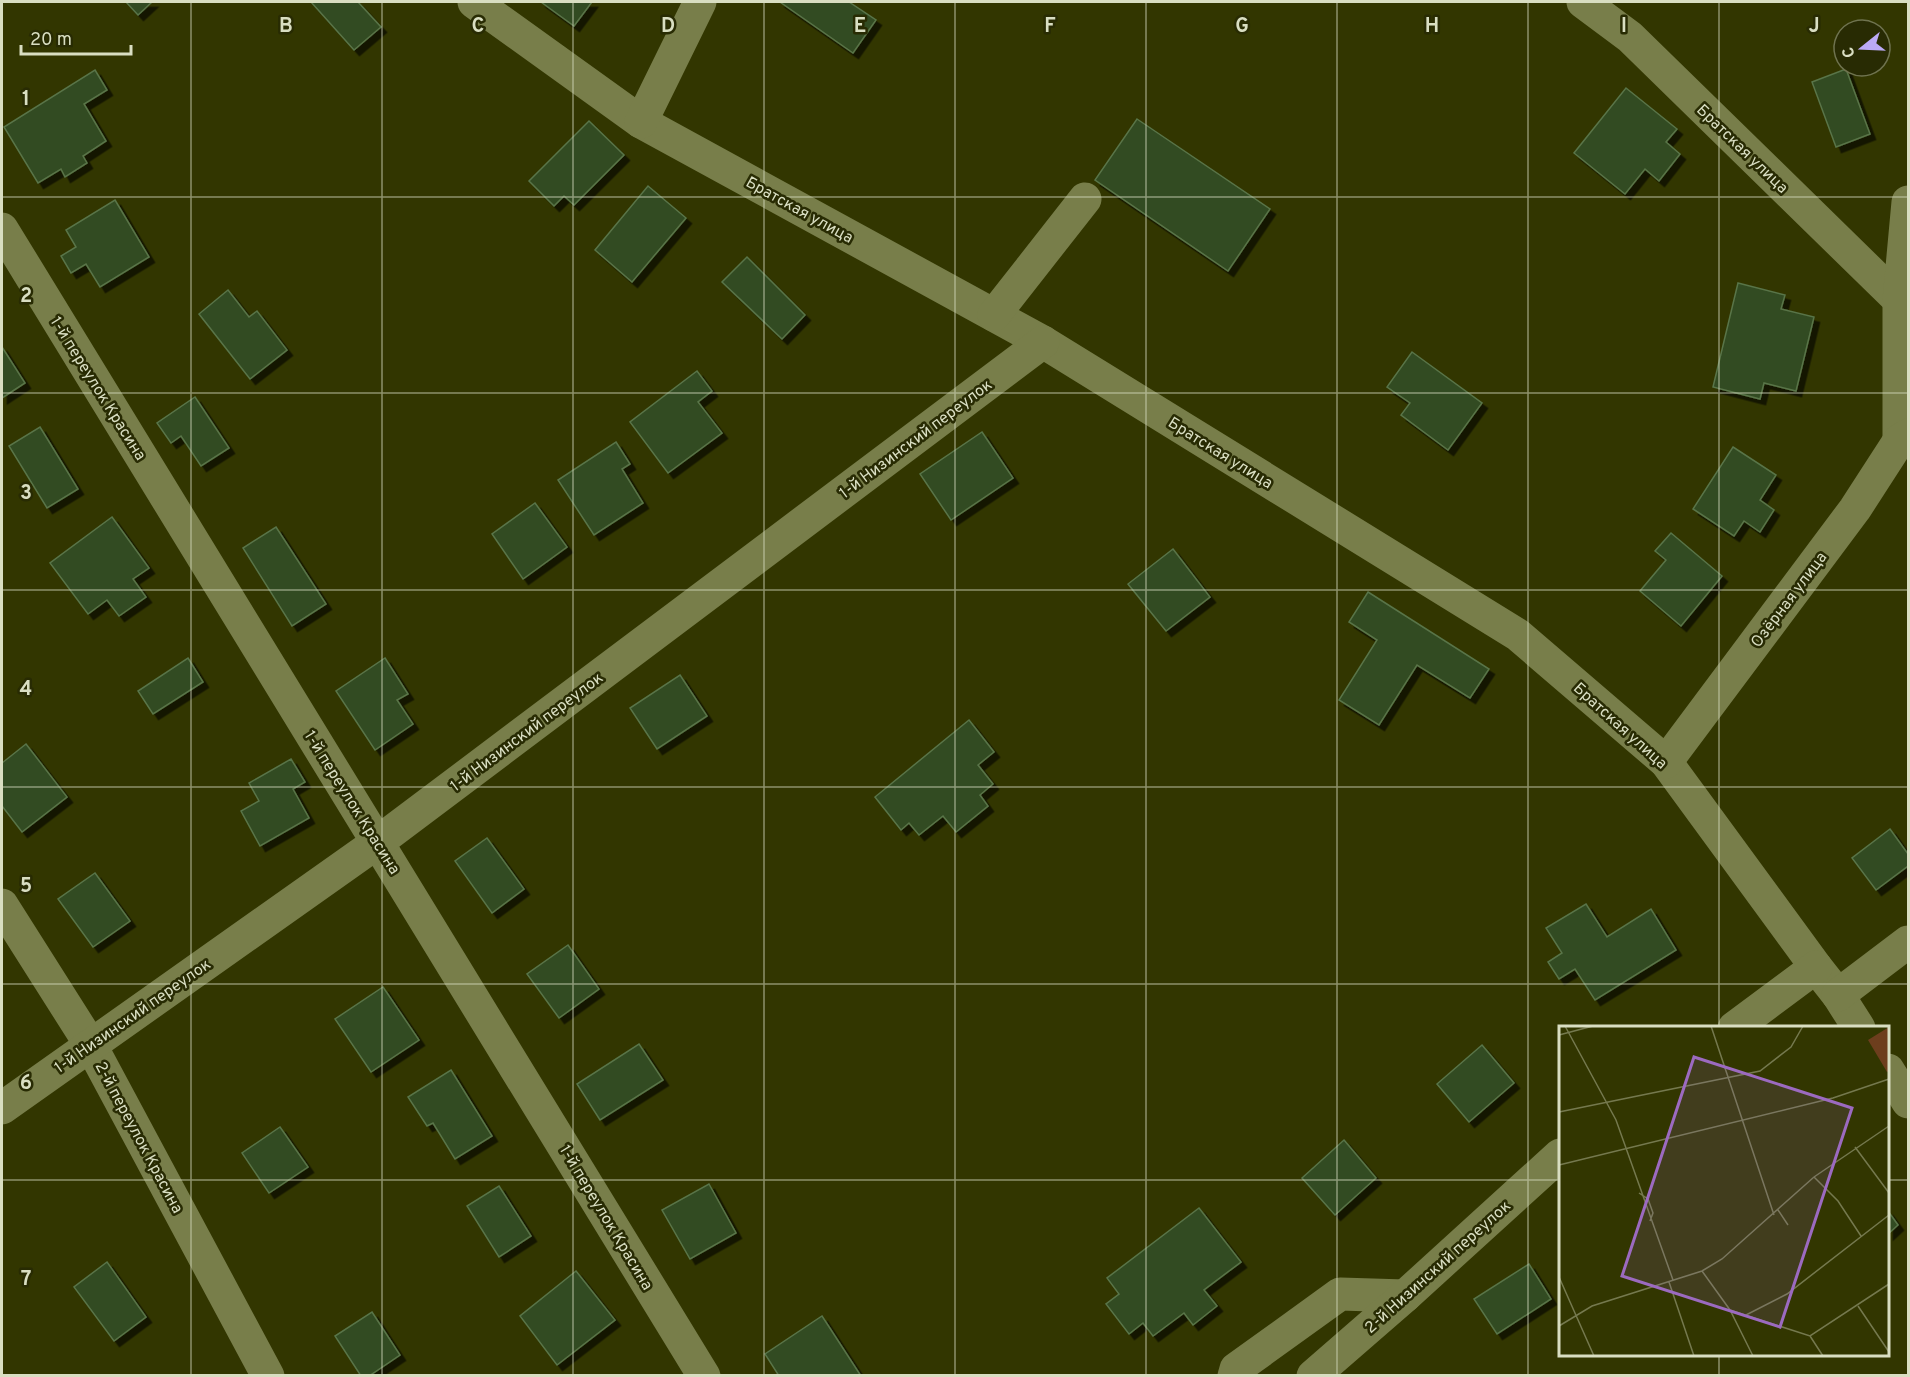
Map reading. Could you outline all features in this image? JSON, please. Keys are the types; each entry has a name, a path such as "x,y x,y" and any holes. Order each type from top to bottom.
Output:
{"street":[{"name":"Братская улица","path":"474,2 640,122 1043,342 1518,635 1666,762 1815,967 1838,994 1858,1026"},
{"path":"640,122 700,2"},
{"name":"Братская улица","path":"1583,2 1630,37 1899,300"},
{"path":"994,315 1085,199"},
{"path":"1904,438 1899,300 1908,202"},
{"name":"1-й переулок Красина","path":"2,229 704,1376"},
{"name":"1-й Низинский переулок","path":"2,1108 378,843 1043,342"},
{"name":"Озёрная улица","path":"1666,762 1855,509 1904,438"},
{"name":"2-й переулок Красина","path":"2,905 90,1044 268,1376"},
{"path":"1838,994 1908,942"},
{"path":"1737,1026 1815,967"},
{"path":"1889,1073 1908,1102"},
{"name":"2-й Низинский переулок","path":"1313,1376 1559,1156"},
{"path":"1234,1376 1236,1369 1340,1294 1405,1296"}],"building":[{"path":"126,2 152,2 138,15"},
{"path":"311,2 358,2 381,27 354,50"},
{"path":"541,2 592,2 574,26"},
{"path":"780,2 849,2 876,20 853,53"},
{"path":"95,70 107,90 84,104 106,141 83,156 87,163 65,177 61,169 38,183 4,127"},
{"path":"1832,74 1832,78 1849,78 1870,134 1836,147 1812,82"},
{"path":"1626,88 1677,129 1666,142 1680,154 1659,181 1645,169 1625,194 1574,153"},
{"path":"1137,119 1270,209 1228,271 1095,180"},
{"path":"589,121 624,155 574,205 564,196 554,206 529,181"},
{"path":"648,186 686,218 632,282 595,250"},
{"path":"115,200 149,257 100,287 86,264 71,273 61,256 76,247 66,230"},
{"path":"747,257 805,315 782,339 722,282"},
{"path":"1738,283 1785,295 1781,309 1814,317 1796,391 1764,383 1760,399 1713,387"},
{"path":"228,290 249,317 257,311 287,350 250,379 199,314"},
{"path":"2,347 25,383 2,398"},
{"path":"1412,352 1482,403 1448,450 1401,415 1410,403 1387,387"},
{"path":"697,371 712,391 698,402 722,433 668,473 630,422"},
{"path":"195,397 229,448 201,466 181,436 171,443 157,423"},
{"path":"40,427 78,489 47,508 9,446"},
{"path":"982,432 1013,478 951,520 920,474"},
{"path":"616,442 630,464 622,469 643,503 594,535 558,480"},
{"path":"1733,447 1776,475 1760,500 1774,510 1760,532 1744,521 1734,536 1693,509"},
{"path":"535,503 567,547 523,579 492,534"},
{"path":"112,517 149,568 133,579 146,597 119,616 107,600 88,614 50,563"},
{"path":"276,527 326,604 292,626 243,548"},
{"path":"1671,533 1722,576 1681,626 1640,591 1666,560 1655,551"},
{"path":"1173,549 1210,597 1166,631 1128,584"},
{"path":"1368,592 1489,669 1470,698 1417,665 1379,725 1339,700 1377,640 1349,622"},
{"path":"188,658 203,682 153,714 138,691"},
{"path":"385,658 408,694 397,700 413,724 375,750 336,691"},
{"path":"680,675 707,716 657,749 630,708"},
{"path":"969,720 994,752 978,765 993,784 980,795 988,806 956,832 943,816 919,835 909,823 901,830 875,797"},
{"path":"26,744 67,797 22,832 2,806 2,763"},
{"path":"291,759 305,782 293,789 309,818 260,846 241,811 259,801 249,783"},
{"path":"1890,829 1908,854 1908,866 1876,890 1852,858"},
{"path":"487,838 524,889 492,913 455,861"},
{"path":"95,873 130,921 93,947 58,899"},
{"path":"1586,904 1607,937 1651,909 1676,950 1595,1000 1575,969 1559,979 1548,962 1562,953 1546,928"},
{"path":"568,945 599,989 559,1018 527,974"},
{"path":"383,987 419,1040 371,1072 335,1019"},
{"path":"639,1044 663,1080 600,1120 577,1084"},
{"path":"1482,1045 1514,1083 1469,1122 1437,1084"},
{"path":"451,1070 492,1136 455,1159 433,1123 427,1126 408,1097"},
{"path":"280,1127 308,1167 269,1193 242,1153"},
{"path":"1344,1140 1376,1178 1335,1215 1302,1178"},
{"path":"709,1184 736,1233 690,1259 662,1210"},
{"path":"499,1186 531,1236 499,1257 467,1206"},
{"path":"1199,1208 1241,1262 1204,1290 1217,1306 1193,1325 1184,1313 1153,1336 1143,1323 1129,1334 1106,1304 1119,1294 1107,1278"},
{"path":"1889,1212 1898,1225 1889,1233"},
{"path":"107,1262 146,1317 114,1341 74,1287"},
{"path":"1529,1264 1551,1299 1497,1334 1474,1299"},
{"path":"576,1271 615,1320 557,1365 520,1316"},
{"path":"372,1312 400,1355 369,1376 361,1376 335,1336"},
{"path":"822,1316 861,1376 779,1376 765,1354"}]}
